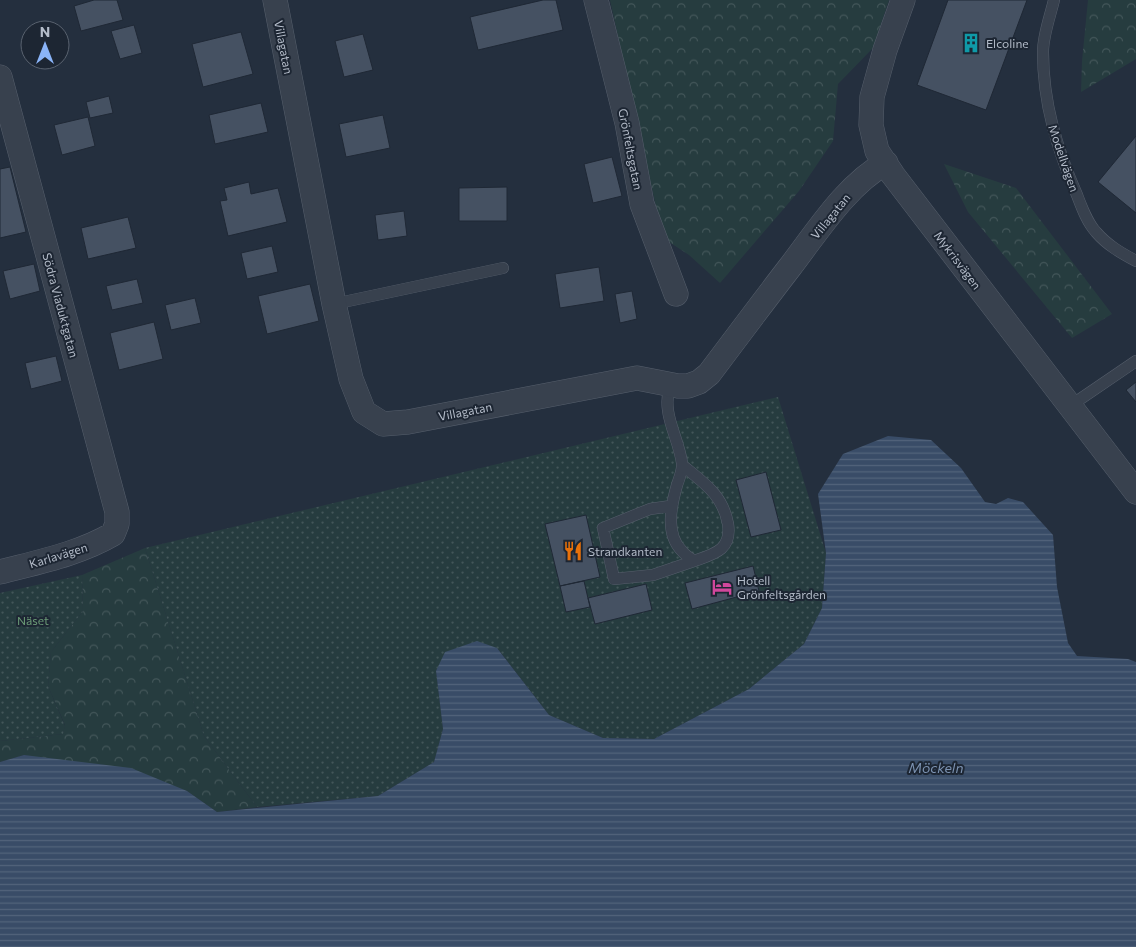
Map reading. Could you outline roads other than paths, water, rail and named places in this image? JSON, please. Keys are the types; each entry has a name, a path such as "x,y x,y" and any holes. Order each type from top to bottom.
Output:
{"street":[{"name":"Villagatan","path":"274,0 334,304 351,379 364,412 383,424 408,422 637,378 670,385 688,386 699,382 709,374 811,239 854,186 873,170 886,163"},
{"name":"Grönfeltsgatan","path":"596,0 627,123 642,204 676,294"},
{"name":"Mykrisvägen","path":"903,0 885,50 872,97 870,125 878,151 1136,492"},
{"name":"Södra Viaduktgatan","path":"0,77 117,512 117,524 113,534"},
{"name":"Karlavägen","path":"0,572 85,548 113,534"}],"lane":[{"name":"Modellvägen","path":"1054,0 1043,50 1046,94 1054,136 1075,192 1094,231 1119,252 1136,261"},
{"path":"334,304 503,268"},
{"path":"1070,406 1136,361"},
{"path":"670,385 667,411 682,465 671,506 674,537 681,550 694,561"},
{"path":"671,506 650,509 603,528 614,580 653,576 714,554 726,544 730,535 722,504 706,484 682,465"}],"water":[{"name":"Möckeln","path":"888,436 931,440 961,468 985,502 996,504 1008,498 1023,502 1053,535 1057,587 1068,643 1077,656 1128,659 1136,662 1136,947 0,947 0,762 24,755 131,768 187,791 217,812 378,796 434,762 443,729 436,671 445,652 477,641 497,648 549,715 603,738 654,739 749,689 804,644 822,608 826,553 818,494 843,454"}],"place":[{"name":"Elcoline","path":"971,43"},
{"name":"Strandkanten","path":"573,551"},
{"name":"Hotell Grönfeltsgården","path":"722,587"}],"park label":[{"name":"Näset","path":"33,620"}]}
